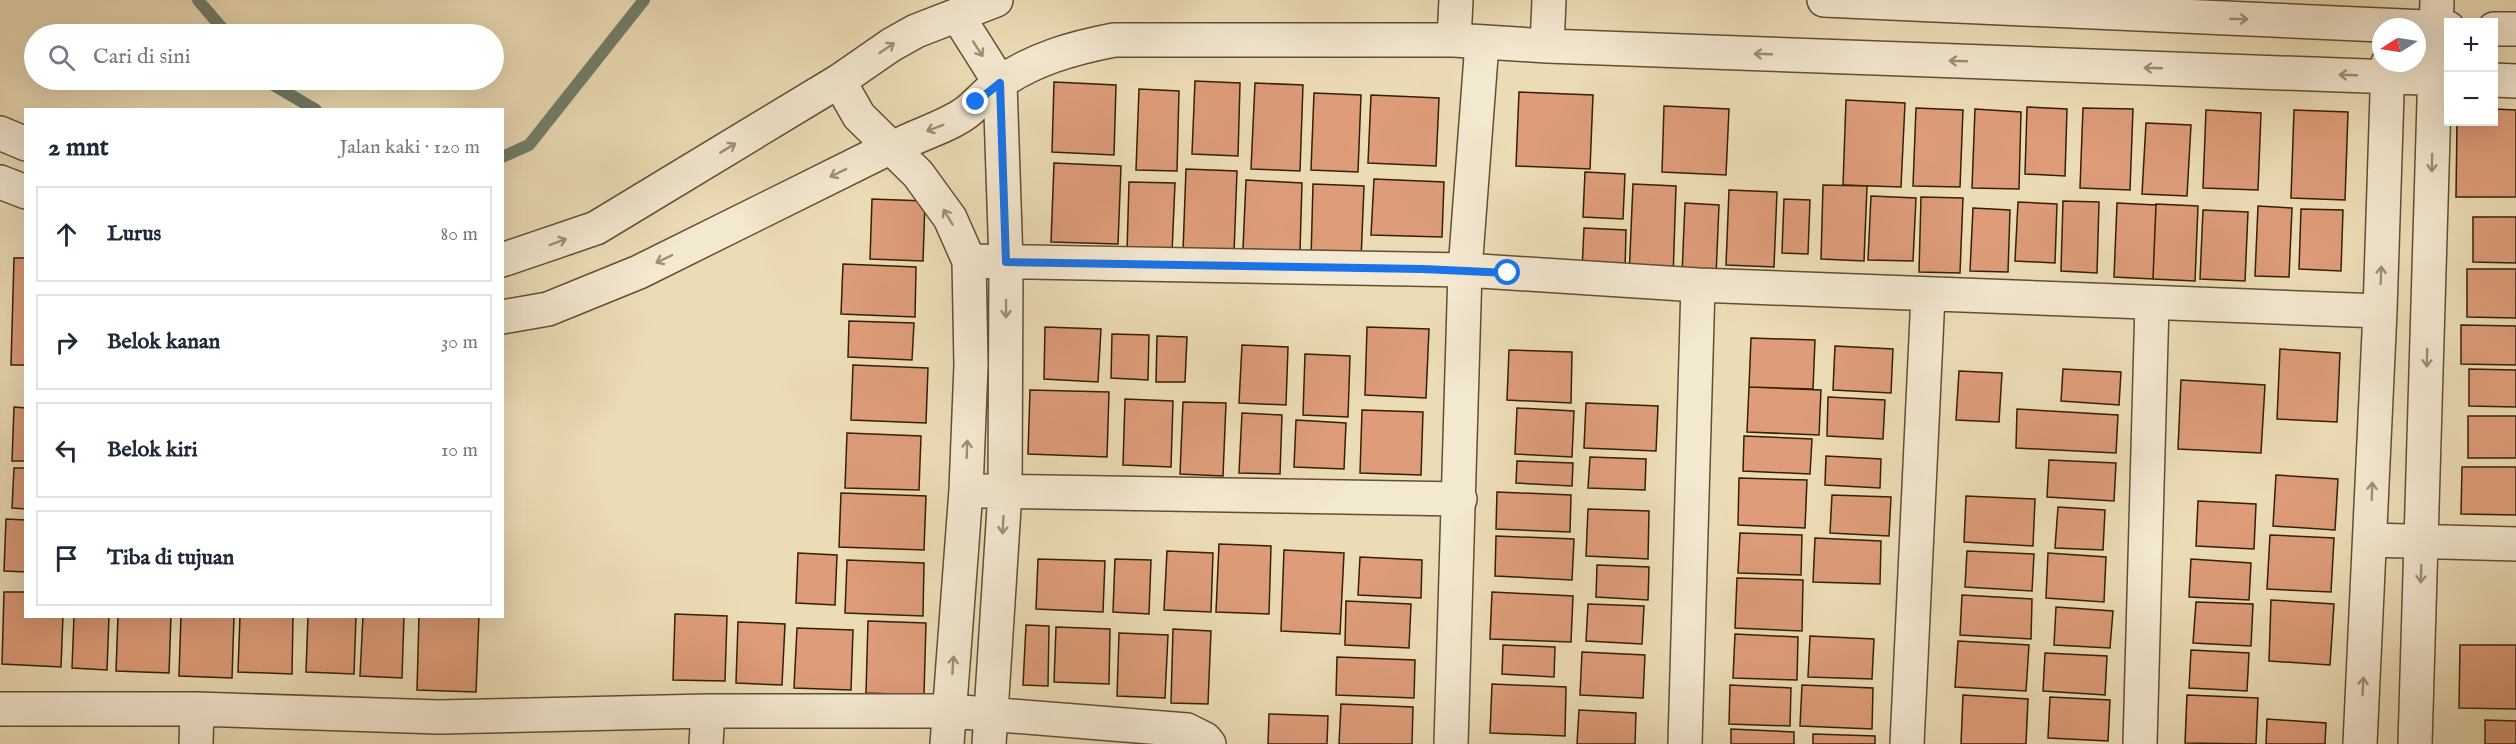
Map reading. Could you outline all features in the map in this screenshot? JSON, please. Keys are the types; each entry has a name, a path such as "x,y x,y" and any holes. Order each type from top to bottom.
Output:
{"street":[{"path":"504,259 596,228 839,81 891,45 916,31 996,0"},
{"path":"1451,744 1466,270 1468,41 1456,0"},
{"path":"1547,46 1549,0"},
{"path":"1824,0 2121,7 2391,18"},
{"path":"957,15 1000,83 1006,262 1005,492 990,729"},
{"path":"2415,744 2441,79 2440,18"},
{"path":"2498,29 2516,29"},
{"path":"504,317 548,309 639,272 968,111 1000,83 1037,62 1069,49 1114,40 1468,41 1547,46 2372,70"},
{"path":"2360,744 2370,540 2387,72"},
{"path":"2399,72 2441,79"},
{"path":"2498,80 2516,81"},
{"path":"839,81 859,116 918,174 950,218 969,261 971,364 966,490 947,744"},
{"path":"0,134 24,143"},
{"path":"969,261 1466,270 1698,285 2379,311"},
{"path":"1685,744 1698,285"},
{"path":"1907,744 1928,295"},
{"path":"2140,744 2152,303"},
{"path":"966,490 1460,500"},
{"path":"2370,540 2516,544"},
{"path":"0,709 197,709 439,731 708,711 950,711 990,729 1187,730 1205,739 1209,744"},
{"path":"196,744 197,709"},
{"path":"706,744 708,711"}],"building":[{"path":"1195,81 1240,83 1238,156 1192,154"},
{"path":"1054,82 1116,85 1114,155 1052,152"},
{"path":"1255,83 1303,85 1300,171 1251,169"},
{"path":"1139,89 1179,91 1177,171 1136,170"},
{"path":"1519,92 1593,95 1590,169 1516,166"},
{"path":"1314,93 1361,95 1358,172 1311,170"},
{"path":"1371,95 1439,98 1436,166 1368,163"},
{"path":"1846,100 1905,103 1901,187 1843,185"},
{"path":"1664,106 1729,109 1726,175 1662,172"},
{"path":"2027,107 2067,109 2065,176 2025,174"},
{"path":"1916,108 1963,110 1960,187 1913,186"},
{"path":"2083,108 2133,109 2130,190 2080,188"},
{"path":"1975,109 2021,112 2019,189 1972,188"},
{"path":"2498,109 2516,110 2516,197 2456,197 2457,126 2498,126"},
{"path":"2206,110 2261,113 2258,190 2203,188"},
{"path":"2294,110 2348,112 2345,200 2291,198"},
{"path":"2146,123 2191,125 2187,196 2142,194"},
{"path":"1054,163 1121,166 1118,244 1051,242"},
{"path":"1186,169 1237,171 1234,253 1183,251"},
{"path":"1585,172 1625,174 1623,219 1583,217"},
{"path":"1374,179 1444,182 1442,237 1371,235"},
{"path":"1246,180 1302,183 1300,251 1243,249"},
{"path":"1129,182 1175,183 1172,253 1127,252"},
{"path":"1313,184 1364,186 1361,261 1311,259"},
{"path":"1633,184 1676,186 1673,279 1629,277"},
{"path":"1823,185 1867,186 1864,261 1821,259"},
{"path":"1729,190 1777,192 1774,267 1726,265"},
{"path":"1871,196 1916,198 1913,261 1868,260"},
{"path":"1921,197 1963,198 1960,273 1919,272"},
{"path":"872,199 925,201 923,261 870,259"},
{"path":"1784,199 1810,200 1808,254 1782,253"},
{"path":"2063,201 2099,202 2097,273 2061,271"},
{"path":"2018,202 2057,204 2055,263 2015,261"},
{"path":"1685,203 1719,205 1716,276 1682,274"},
{"path":"2117,203 2156,205 2153,279 2114,277"},
{"path":"2156,204 2198,206 2195,281 2153,279"},
{"path":"2258,206 2292,208 2289,277 2255,276"},
{"path":"1973,208 2010,210 2008,272 1970,271"},
{"path":"2301,209 2343,210 2341,271 2299,269"},
{"path":"2203,210 2248,212 2245,281 2200,279"},
{"path":"2473,217 2516,217 2516,263 2473,262"},
{"path":"1584,228 1626,230 1625,271 1582,270"},
{"path":"14,258 24,258 24,365 11,365"},
{"path":"843,264 916,267 915,317 841,314"},
{"path":"2467,269 2516,269 2516,318 2467,317"},
{"path":"849,321 914,323 912,360 848,357"},
{"path":"2461,325 2516,326 2516,365 2461,364"},
{"path":"1045,327 1101,329 1098,382 1044,379"},
{"path":"1367,327 1429,329 1426,398 1365,395"},
{"path":"1112,334 1149,335 1148,380 1111,378"},
{"path":"1157,336 1187,337 1185,382 1156,382"},
{"path":"1751,338 1815,340 1813,389 1749,387"},
{"path":"1242,345 1288,347 1286,405 1239,403"},
{"path":"1835,346 1893,349 1891,393 1833,390"},
{"path":"2280,349 2340,353 2337,422 2277,419"},
{"path":"1509,350 1572,352 1571,403 1507,400"},
{"path":"1305,354 1350,356 1348,417 1303,415"},
{"path":"853,365 928,368 926,423 851,420"},
{"path":"2063,369 2121,372 2119,405 2061,401"},
{"path":"2469,369 2516,370 2516,407 2469,406"},
{"path":"1959,371 2002,373 1999,422 1956,420"},
{"path":"2181,380 2265,385 2261,453 2178,449"},
{"path":"1749,387 1821,390 1819,435 1747,432"},
{"path":"1030,390 1109,392 1107,457 1028,454"},
{"path":"1828,397 1885,400 1883,439 1827,436"},
{"path":"1125,399 1173,401 1171,467 1123,465"},
{"path":"1183,402 1226,403 1223,476 1180,474"},
{"path":"1586,403 1658,406 1656,451 1584,448"},
{"path":"14,407 24,408 24,461 12,461"},
{"path":"1517,408 1574,411 1572,457 1515,454"},
{"path":"2017,409 2118,415 2116,453 2016,448"},
{"path":"1362,410 1423,412 1421,475 1360,473"},
{"path":"1242,413 1282,415 1280,474 1239,473"},
{"path":"2468,416 2516,416 2516,458 2468,458"},
{"path":"1296,420 1346,423 1344,469 1294,467"},
{"path":"847,433 921,436 919,490 845,488"},
{"path":"1744,436 1812,439 1810,474 1743,471"},
{"path":"1826,456 1881,459 1880,488 1825,485"},
{"path":"1590,457 1646,459 1645,490 1588,488"},
{"path":"2049,460 2116,463 2114,501 2047,497"},
{"path":"1517,461 1573,463 1572,486 1516,483"},
{"path":"2462,467 2516,467 2516,515 2461,514"},
{"path":"14,468 24,468 24,509 12,508"},
{"path":"2276,475 2338,479 2335,530 2273,526"},
{"path":"1739,478 1807,480 1805,528 1738,525"},
{"path":"1497,492 1571,495 1570,532 1496,529"},
{"path":"841,493 926,496 924,550 839,547"},
{"path":"1832,495 1891,497 1889,536 1830,533"},
{"path":"1966,496 2035,499 2033,546 1964,542"},
{"path":"2198,501 2256,504 2254,549 2196,546"},
{"path":"2058,507 2105,510 2103,550 2055,548"},
{"path":"1588,509 1649,511 1648,559 1586,556"},
{"path":"6,519 24,520 24,572 4,571"},
{"path":"1740,533 1802,535 1801,575 1738,573"},
{"path":"2270,535 2334,538 2331,592 2267,589"},
{"path":"1496,536 1574,539 1572,580 1495,576"},
{"path":"1815,538 1881,541 1880,584 1813,582"},
{"path":"1219,544 1271,546 1269,614 1216,612"},
{"path":"1284,550 1344,553 1340,634 1281,631"},
{"path":"1167,551 1213,553 1211,612 1164,610"},
{"path":"1967,551 2034,554 2032,591 1965,587"},
{"path":"798,553 837,555 835,605 796,603"},
{"path":"2048,553 2106,557 2104,602 2046,598"},
{"path":"1360,557 1422,560 1421,598 1358,595"},
{"path":"1038,559 1105,561 1103,612 1036,609"},
{"path":"1115,559 1151,560 1149,614 1113,612"},
{"path":"2191,559 2251,563 2249,600 2189,597"},
{"path":"847,560 924,563 923,616 845,613"},
{"path":"1597,565 1649,567 1648,600 1596,597"},
{"path":"1737,578 1803,580 1802,631 1735,628"},
{"path":"4,592 24,592 24,618 63,618 61,667 2,664"},
{"path":"1492,592 1573,596 1571,642 1490,639"},
{"path":"1962,595 2032,599 2031,639 1960,635"},
{"path":"2271,600 2334,604 2330,665 2269,661"},
{"path":"1346,601 1411,604 1409,648 1345,645"},
{"path":"2196,602 2253,604 2251,646 2193,643"},
{"path":"1588,604 1644,606 1642,644 1586,641"},
{"path":"2056,607 2113,611 2110,648 2054,645"},
{"path":"675,614 727,616 725,681 673,680"},
{"path":"74,618 109,618 107,670 72,668"},
{"path":"118,618 171,618 169,673 116,671"},
{"path":"181,618 234,618 232,678 179,676"},
{"path":"240,618 293,618 292,674 238,672"},
{"path":"308,618 356,618 354,674 306,672"},
{"path":"363,618 404,618 402,678 360,676"},
{"path":"419,618 479,618 476,692 417,690"},
{"path":"868,621 926,623 924,695 866,693"},
{"path":"738,622 785,624 782,685 736,683"},
{"path":"1026,625 1049,626 1048,686 1023,685"},
{"path":"1056,627 1110,629 1109,684 1054,682"},
{"path":"797,628 853,630 851,690 794,688"},
{"path":"1173,629 1211,631 1208,704 1171,703"},
{"path":"1119,633 1168,635 1165,698 1117,696"},
{"path":"1735,634 1798,637 1797,680 1733,678"},
{"path":"1810,636 1874,639 1872,679 1808,677"},
{"path":"1958,641 2029,645 2026,691 1955,687"},
{"path":"1503,645 1555,647 1554,677 1502,674"},
{"path":"2460,645 2516,645 2516,709 2459,708"},
{"path":"2191,650 2249,653 2247,691 2189,688"},
{"path":"1582,652 1645,655 1643,698 1580,695"},
{"path":"2045,653 2107,656 2105,695 2043,691"},
{"path":"1337,657 1415,660 1414,698 1336,695"},
{"path":"1492,684 1566,687 1565,736 1490,733"},
{"path":"1730,685 1791,688 1790,726 1729,724"},
{"path":"1802,685 1873,688 1872,729 1800,726"},
{"path":"1963,695 2028,699 2026,744 1961,744"},
{"path":"2187,695 2258,698 2256,744 2185,743"},
{"path":"2050,697 2110,700 2108,741 2048,738"},
{"path":"1341,704 1413,707 1412,744 1339,744"},
{"path":"1579,710 1636,713 1635,744 1577,744"},
{"path":"1269,714 1328,716 1327,744 1268,744"},
{"path":"2267,719 2326,723 2325,744 2266,744"},
{"path":"2485,720 2516,721 2516,744 2485,744"},
{"path":"1731,729 1794,732 1794,744 1731,744"},
{"path":"1813,734 1875,736 1875,744 1813,744"}],"waterway":[{"path":"198,0 218,24"},
{"path":"504,156 529,145 644,0"},
{"path":"282,90 313,108"}],"route":[{"path":"976,102 1000,83 1006,262 1423,269 1508,273"}]}
